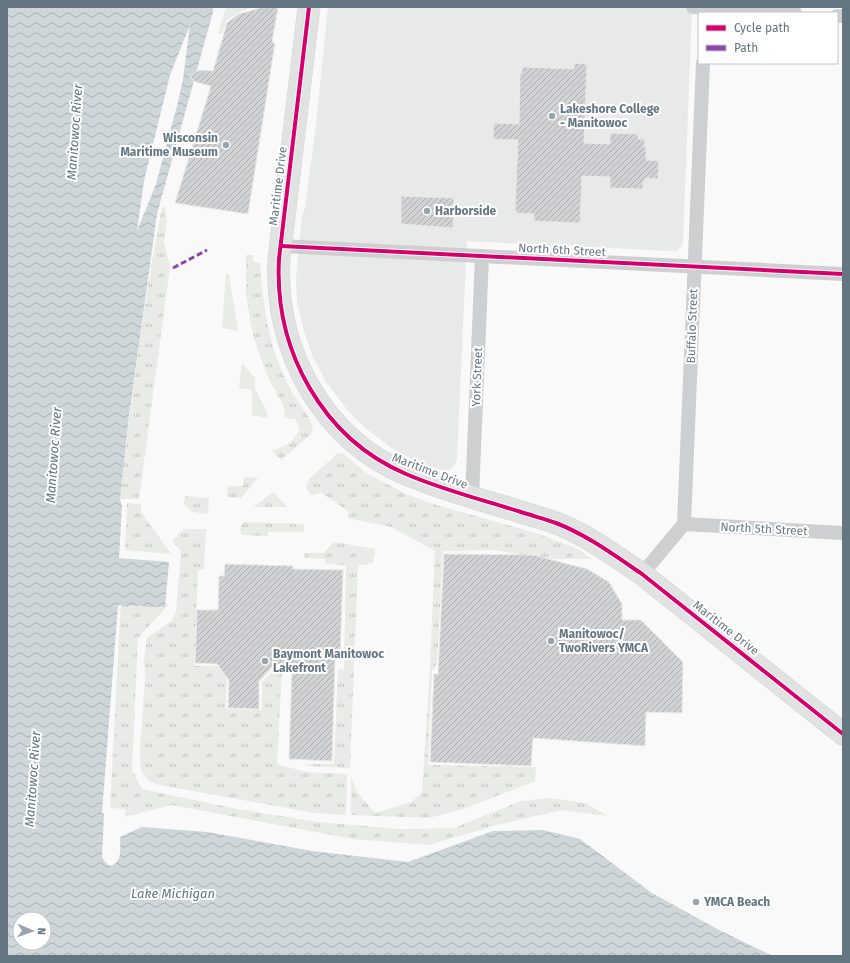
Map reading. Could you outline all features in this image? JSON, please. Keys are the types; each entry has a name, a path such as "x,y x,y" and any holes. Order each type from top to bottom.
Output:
{"main road":[{"name":"Maritime Drive","path":"309,7 281,246 279,291 281,311 286,333 299,368 325,410 341,430 377,460 406,474 442,488 556,523 596,543 642,574 843,734"}],"street":[{"path":"692,7 780,12"},
{"name":"Buffalo Street","path":"684,524 703,64"},
{"name":"North 6th Street","path":"281,246 843,274"},
{"name":"York Street","path":"472,497 482,256"},
{"path":"642,574 684,524"},
{"name":"North 5th Street","path":"684,524 843,533"}],"shaded area":[{"path":"328,7 692,7 683,243 681,247 676,251 668,251 467,241 457,457 456,463 451,469 446,471 412,459 390,447 363,426 349,412 326,382 313,357 304,331 297,302 296,279 302,216 305,208 316,124"}],"green space":[{"path":"226,7 252,7 227,20 222,34 218,33"},
{"path":"165,206 167,219 164,242 170,267 139,499 120,499 143,316 162,208"},
{"path":"246,255 253,255 253,261 260,263 265,311 272,343 290,388 309,418 313,428 311,434 281,460 272,451 290,443 300,430 296,419 285,418 284,407 267,375 253,335 246,295"},
{"path":"226,273 229,275 238,331 222,328"},
{"path":"242,363 255,378 255,389 267,412 267,418 252,415 252,390 239,388"},
{"path":"338,453 344,454 366,473 408,495 433,504 539,534 580,550 592,559 547,559 494,550 443,551 437,664 432,671 428,765 536,767 535,781 464,809 429,818 351,815 351,777 357,792 375,813 411,802 422,793 429,686 435,551 391,527 347,518 349,512 322,493 311,495 306,488 309,479"},
{"path":"244,477 258,478 241,498 227,497 228,486 243,486"},
{"path":"273,492 287,507 253,507"},
{"path":"185,496 209,498 208,514 193,512 184,504"},
{"path":"127,503 141,504 141,512 171,554 125,550"},
{"path":"243,522 304,524 304,532 268,532 268,536 242,535 240,529"},
{"path":"184,529 206,529 204,569 198,570 194,666 217,666 227,677 226,709 262,710 262,682 275,669 282,669 277,764 306,772 347,774 346,815 314,813 160,785 149,781 141,771 140,750 145,678 144,658 147,638 171,621 176,612 181,551 172,541"},
{"path":"334,542 375,549 373,563 358,565 350,768 306,766 307,764 334,764 338,670 344,669 346,565 325,564 325,559 304,558 305,553 323,553"},
{"path":"121,601 169,604 138,638 132,770 142,789 237,809 318,822 400,829 454,828 521,801 549,798 585,803 608,816 561,810 497,825 429,845 353,839 172,805 125,817 125,809 110,808"}],"water":[{"path":"7,7 213,7 213,12 157,214 129,416 120,499 122,506 119,558 169,562 165,607 118,605 102,813 104,814 102,857 105,862 110,866 117,862 120,854 120,837 142,827 207,832 312,851 408,862 493,831 543,830 580,839 652,893 721,931 773,956 7,956","holes":["190,25 183,79 156,184 137,231 144,181 170,75"]}],"building":[{"name":"Wisconsin Maritime Museum","path":"264,7 278,7 272,42 275,43 248,214 175,203 211,86 196,82 189,76 200,70 213,71 227,23 239,14"},
{"path":"574,63 587,64 584,143 610,144 610,133 638,134 638,139 645,139 644,147 646,147 646,160 659,161 658,179 645,178 645,181 643,181 643,189 610,188 610,177 582,176 580,223 534,221 534,214 516,213 515,210 518,140 493,139 494,123 519,124 520,73 522,73 522,67 574,69"},
{"name":"Harborside","path":"401,196 454,198 453,228 401,224"},
{"name":"Manitowoc/ TwoRivers YMCA","path":"444,554 533,555 587,569 609,582 622,604 622,620 641,620 683,662 682,713 646,712 645,746 533,738 531,766 430,762 434,674 438,674"},
{"name":"Baymont Manitowoc Lakefront","path":"225,564 293,566 293,569 343,570 340,659 335,659 332,761 289,759 292,667 273,666 259,681 259,709 228,708 229,680 217,664 195,663 197,610 218,610 219,576 224,576"}],"marked path":[{"path":"173,268 207,250"}],"cycle path":[{"path":"309,7 279,259 280,293 285,326 295,358 309,387 328,414 350,438 376,458 406,474 449,490 556,523 579,533 600,546 642,574 843,734"},
{"path":"281,246 843,274"}],"place":[{"name":"Lakeshore College - Manitowoc","path":"552,116"},
{"name":"Wisconsin Maritime Museum","path":"226,145"},
{"name":"Harborside","path":"427,211"},
{"name":"Manitowoc/ TwoRivers YMCA","path":"551,641"},
{"name":"Baymont Manitowoc Lakefront","path":"265,661"},
{"name":"YMCA Beach","path":"696,902"}],"water label":[{"name":"Manitowoc River","path":"74,132"},
{"name":"Manitowoc River","path":"53,455"},
{"name":"Manitowoc River","path":"32,779"},
{"name":"Lake Michigan","path":"173,893"}]}
